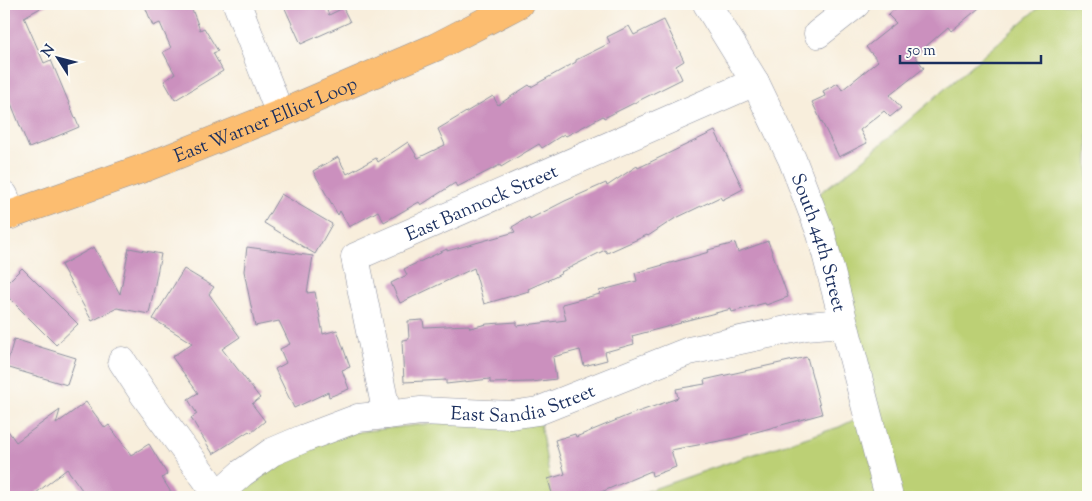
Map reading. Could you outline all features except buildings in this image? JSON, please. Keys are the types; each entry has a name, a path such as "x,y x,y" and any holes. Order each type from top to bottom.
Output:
{"main road":[{"name":"East Warner Elliot Loop","path":"6,209 147,167 280,114 436,47 519,4"}],"street":[{"path":"237,4 280,114"},
{"name":"South 44th Street","path":"707,4 755,82 792,159 821,234 890,497"},
{"path":"818,34 856,4"},
{"name":"East Bannock Street","path":"387,415 355,257 755,82"},
{"name":"East Sandia Street","path":"216,496 242,473 272,452 358,418 421,410 511,415 538,411 689,351 806,326 843,323"},
{"path":"122,361 216,496"}],"green space":[{"path":"1043,4 1088,4 1088,497 630,497 839,427 868,413 808,202 858,164"},
{"path":"538,411 553,497 215,497 305,438"}]}
